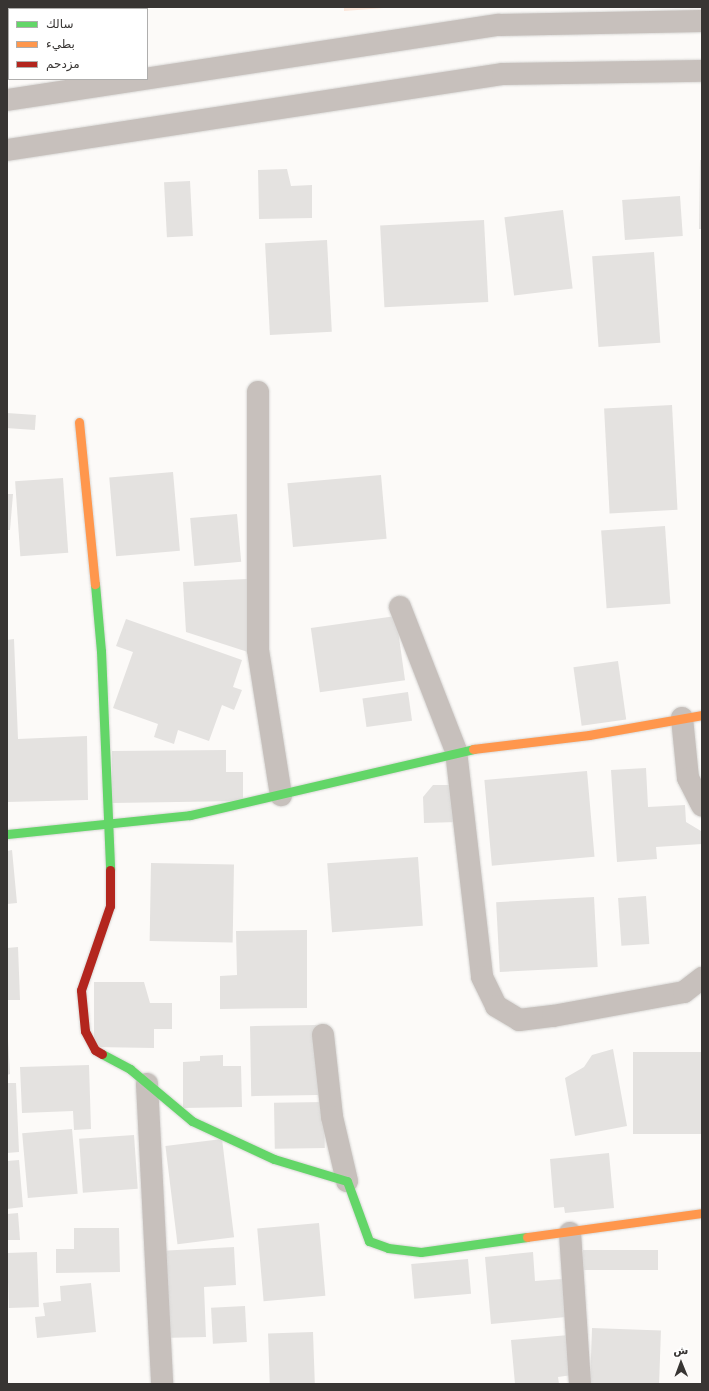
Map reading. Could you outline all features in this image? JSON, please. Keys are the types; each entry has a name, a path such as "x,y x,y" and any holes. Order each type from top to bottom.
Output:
{"street":[{"path":"148,78 499,24 702,21"},
{"path":"7,150 503,74 702,71"},
{"path":"7,100 136,80"},
{"path":"258,392 258,650 281,795"},
{"path":"79,422 101,651 110,825 110,906 81,990 80,1009 94,1050 147,1084 192,1121 274,1159 347,1181"},
{"path":"400,607 456,751 482,977 496,1006 519,1020 546,1017 684,992 702,978"},
{"path":"7,834 110,825 190,814 281,795 456,751 589,735 692,716 688,778 702,806"},
{"path":"323,1035 332,1117 347,1181 369,1241 388,1248 421,1252 570,1233 702,1213"},
{"path":"147,1084 162,1384"},
{"path":"570,1233 580,1384"}],"shaded area":[{"path":"344,7 397,7 344,11"}],"building":[{"path":"7,7 71,7 8,8 7,68"},
{"path":"700,160 702,160 702,229 699,229"},
{"path":"287,169 291,186 312,185 312,218 259,219 258,170"},
{"path":"190,181 193,236 167,237 164,182"},
{"path":"680,196 683,236 625,240 622,200"},
{"path":"563,210 573,288 514,296 504,217"},
{"path":"484,220 488,302 384,307 380,225"},
{"path":"327,240 332,332 270,335 265,243"},
{"path":"654,252 660,343 598,347 592,256"},
{"path":"672,405 677,510 610,513 604,409"},
{"path":"7,413 36,415 35,430 7,428"},
{"path":"173,472 180,551 116,556 109,478"},
{"path":"381,475 387,539 293,547 287,483"},
{"path":"63,478 68,553 20,556 15,481"},
{"path":"7,494 13,494 10,530 7,530"},
{"path":"237,514 241,562 194,566 190,518"},
{"path":"665,526 670,604 607,608 601,530"},
{"path":"247,579 251,653 186,632 183,582"},
{"path":"396,616 405,680 320,692 311,628"},
{"path":"126,619 242,660 233,687 242,690 234,710 222,705 209,741 178,730 174,744 154,737 158,724 113,708 133,652 116,646"},
{"path":"14,639 18,739 87,736 88,800 7,802 7,640"},
{"path":"618,661 626,719 582,726 573,667"},
{"path":"408,692 412,721 366,727 362,698"},
{"path":"226,750 226,772 243,772 243,801 112,803 112,751"},
{"path":"646,768 648,807 685,805 686,822 701,831 702,844 656,847 657,859 617,862 611,770"},
{"path":"587,771 594,857 492,866 484,780"},
{"path":"433,785 456,785 457,822 424,823 423,797"},
{"path":"12,850 17,903 7,904 7,851"},
{"path":"418,857 423,926 332,932 327,863"},
{"path":"151,863 234,864 233,942 150,941"},
{"path":"646,896 649,944 621,946 618,898"},
{"path":"594,897 598,967 500,972 496,902"},
{"path":"307,930 307,1008 220,1009 220,976 237,975 236,931"},
{"path":"18,947 20,1000 7,1000 7,948"},
{"path":"94,982 144,982 150,1003 172,1003 172,1029 154,1029 154,1048 94,1047"},
{"path":"7,1022 10,1074 7,1075"},
{"path":"317,1025 318,1095 251,1096 250,1026"},
{"path":"613,1049 627,1126 575,1136 565,1078 584,1067 592,1055"},
{"path":"633,1052 702,1052 702,1134 633,1134"},
{"path":"223,1055 223,1066 241,1066 242,1107 183,1108 183,1062 200,1061 200,1056"},
{"path":"89,1065 91,1129 74,1130 73,1111 22,1113 20,1067"},
{"path":"7,1083 16,1083 19,1152 7,1153"},
{"path":"324,1102 325,1148 275,1149 274,1103"},
{"path":"72,1129 78,1194 28,1198 22,1133"},
{"path":"134,1135 138,1189 83,1193 79,1139"},
{"path":"222,1139 234,1237 177,1244 165,1146"},
{"path":"609,1153 614,1208 565,1213 564,1207 554,1208 550,1159"},
{"path":"19,1160 23,1207 7,1209 7,1161"},
{"path":"18,1213 20,1240 7,1240 7,1214"},
{"path":"319,1223 325,1296 264,1301 257,1228"},
{"path":"74,1228 119,1228 120,1272 56,1273 56,1249 74,1249"},
{"path":"234,1247 236,1285 204,1287 206,1337 161,1338 158,1251"},
{"path":"583,1250 658,1250 658,1270 583,1270"},
{"path":"37,1252 39,1307 9,1308 7,1253"},
{"path":"533,1252 535,1281 562,1279 566,1317 491,1324 485,1257"},
{"path":"468,1259 471,1294 414,1299 411,1264"},
{"path":"91,1283 96,1332 37,1338 35,1317 45,1316 43,1303 61,1301 60,1286"},
{"path":"245,1306 247,1342 213,1344 211,1308"},
{"path":"592,1328 661,1330 659,1384 590,1384"},
{"path":"313,1332 315,1384 270,1384 268,1334"},
{"path":"569,1335 572,1375 558,1377 559,1384 515,1384 511,1340"}],"traffic: fast":[{"path":"95,584 101,651 110,870"},
{"path":"7,834 190,815 473,749"},
{"path":"102,1054 130,1069 192,1121 274,1159 347,1181 369,1241 388,1248 421,1252 527,1237"}],"traffic: slow":[{"path":"79,422 95,584"},
{"path":"473,749 589,735 702,715"},
{"path":"527,1237 702,1213"}],"traffic: jam":[{"path":"102,1054 95,1050 85,1031 81,990 110,906 110,870"}]}
